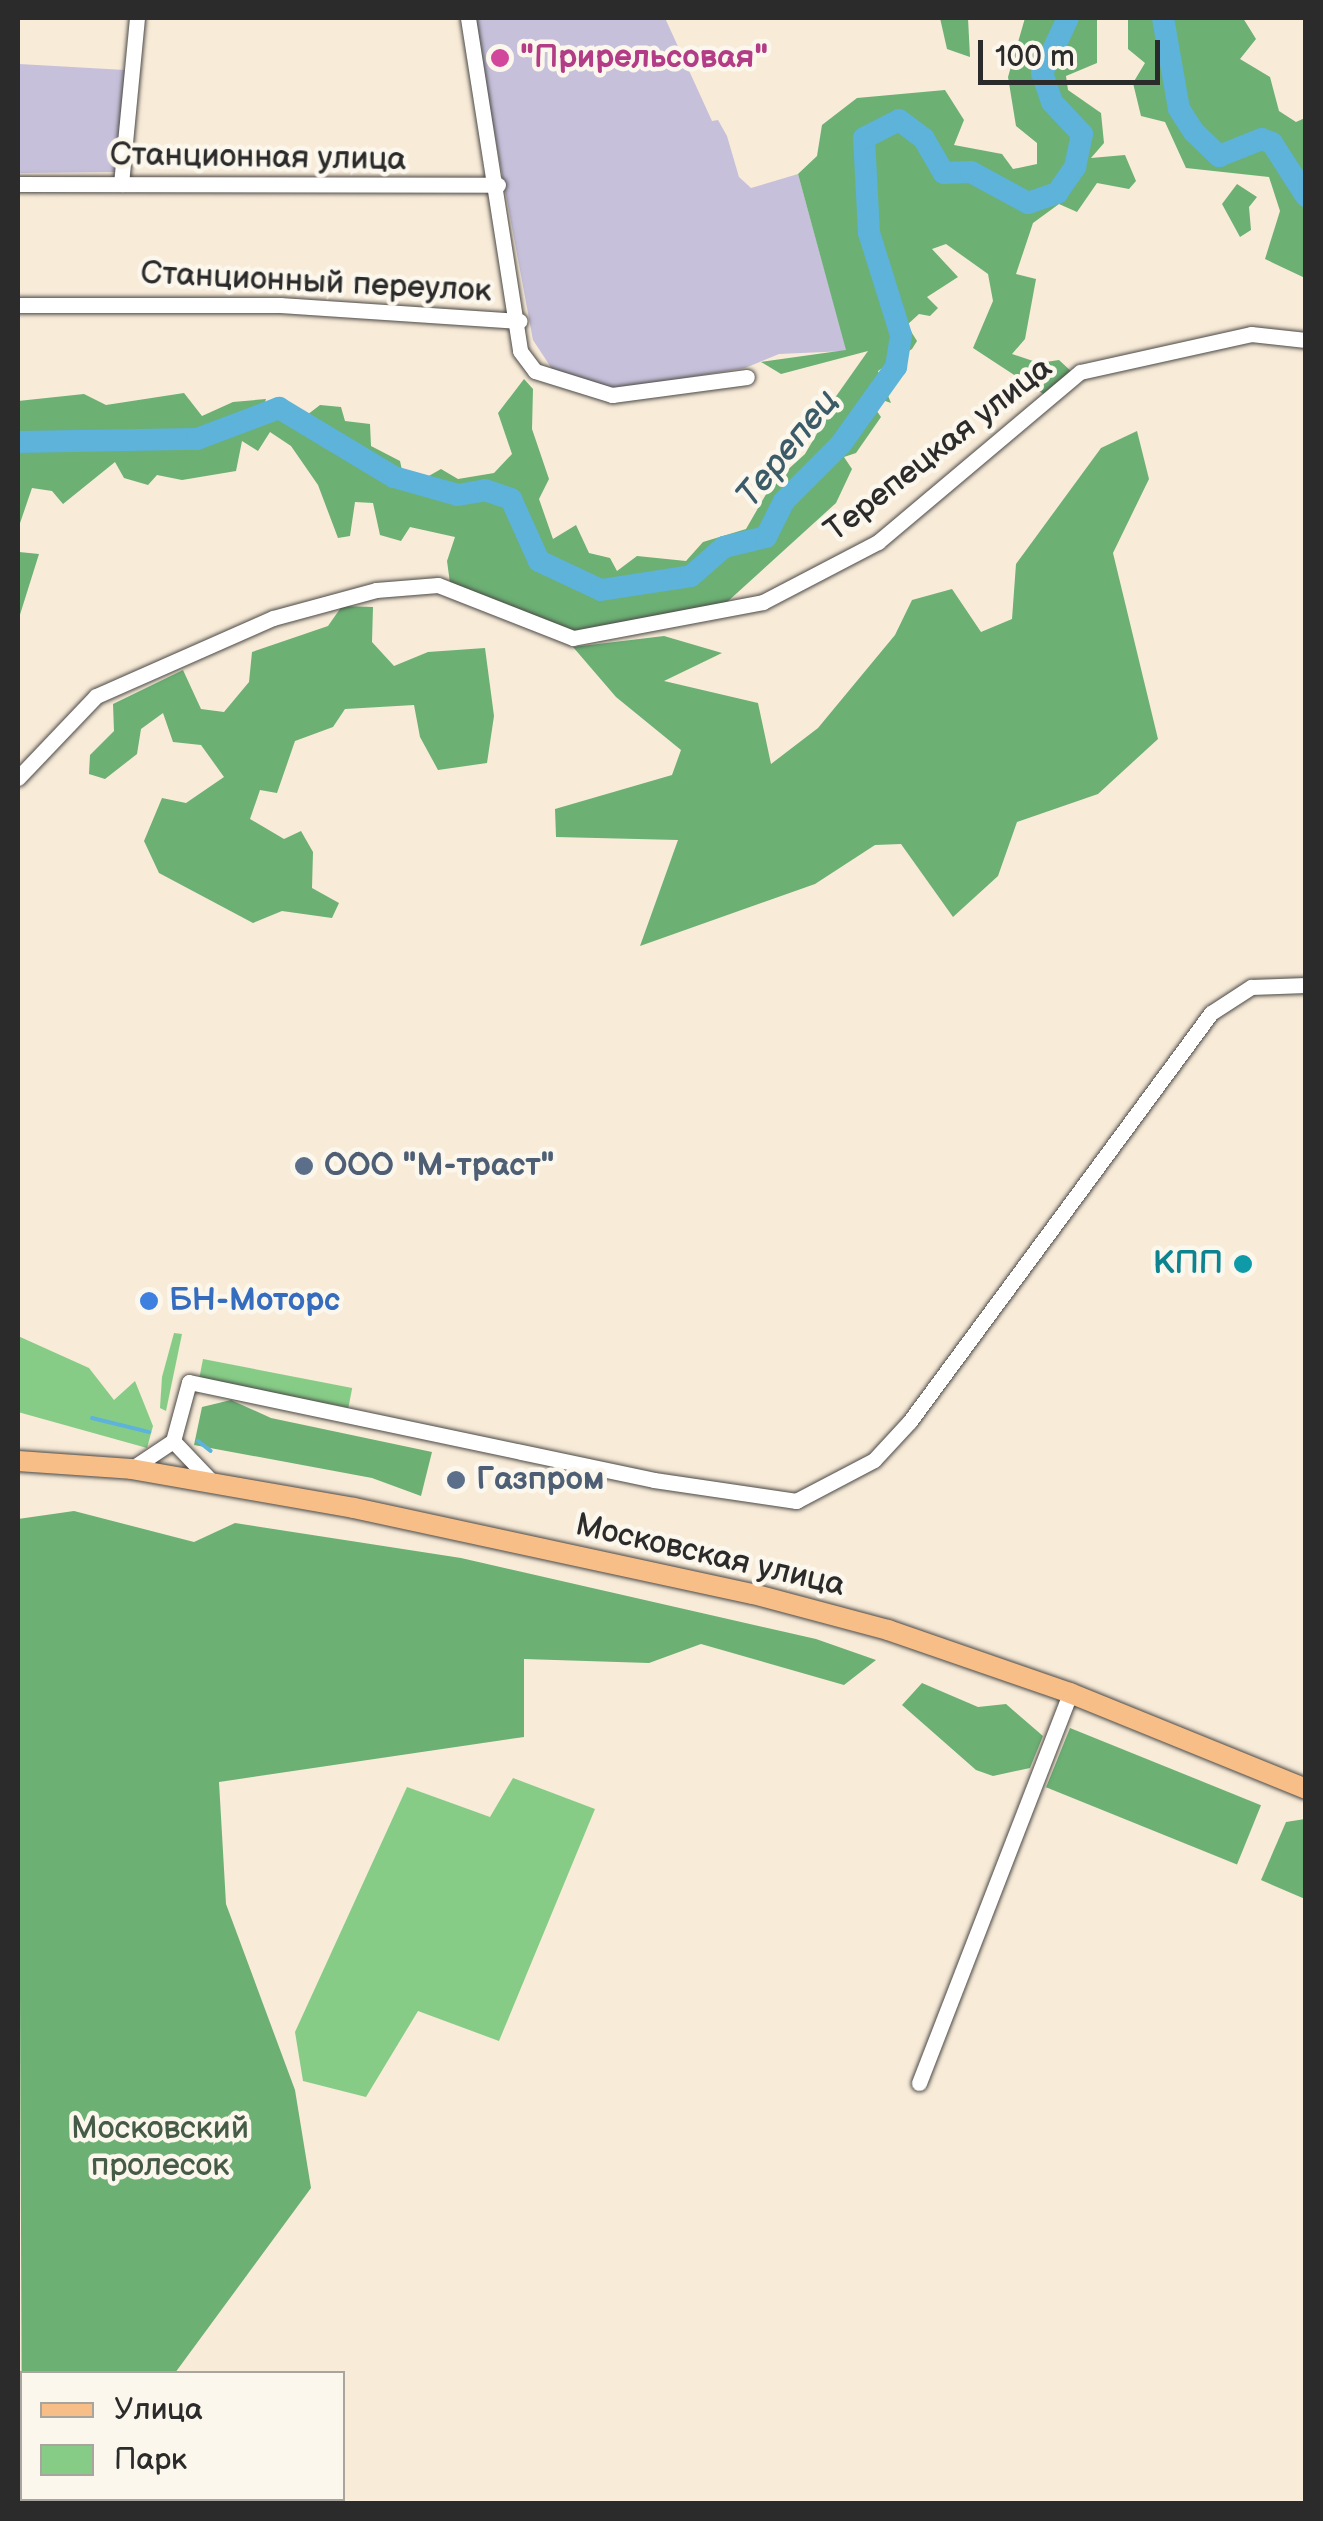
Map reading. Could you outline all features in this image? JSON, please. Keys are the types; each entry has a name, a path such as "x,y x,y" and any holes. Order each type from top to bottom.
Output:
{"main road":[{"name":"Московская улица","path":"18,1460 131,1469 408,1517 753,1594 888,1630 1070,1693 1306,1789"}],"street":[{"path":"121,184 137,18"},
{"path":"468,18 519,320"},
{"name":"Станционная улица","path":"18,184 498,186"},
{"name":"Станционный переулок","path":"18,305 280,305 519,320 520,352 534,371 612,395 747,377"},
{"name":"Терепецкая улица","path":"18,778 96,696 273,618 376,590 438,585 573,638 763,602 878,542 1080,372 1251,334 1306,340"},
{"path":"131,1469 173,1441 190,1382 654,1480 796,1501 874,1460 910,1421 1211,1013 1250,987 1306,986"},
{"path":"173,1441 214,1484"},
{"path":"919,2083 1070,1693"}],"shaded area":[{"path":"473,18 665,18 712,121 718,120 727,136 739,177 751,188 798,174 847,351 779,354 745,368 611,390 556,375 533,340"},
{"path":"18,22 19,64 125,70 116,172 18,173"}],"green space":[{"path":"940,18 968,18 970,57 947,49"},
{"path":"1025,18 1097,18 1097,63 1066,76 1068,90 1101,113 1104,143 1091,158 1125,155 1136,181 1129,189 1097,183 1077,212 1059,204 1033,223 1016,274 1036,279 1025,339 1012,354 1039,363 1059,360 1073,373 1048,397 973,348 993,301 988,274 946,244 932,249 958,277 927,297 938,308 930,316 919,314 907,325 917,341 912,349 878,371 891,403 865,394 881,417 856,453 844,457 852,469 836,503 726,603 571,632 450,583 447,561 455,537 410,527 401,541 380,535 373,503 355,502 350,536 338,538 318,485 291,446 270,432 258,451 242,441 236,471 182,480 157,475 148,485 124,478 115,462 63,504 52,491 32,488 18,529 18,401 84,394 106,405 184,393 202,416 233,402 266,399 259,421 278,417 294,425 320,405 341,407 345,421 370,424 371,446 400,461 402,470 427,477 441,469 458,479 494,473 512,454 498,413 524,379 533,389 532,429 549,479 539,499 553,539 576,525 589,553 610,558 617,571 637,556 686,561 703,542 746,529 772,484 805,454 819,430 806,410 816,401 832,402 868,351 781,374 761,362 846,350 798,174 817,156 822,125 857,98 945,90 964,120 954,145 1002,154 1013,169 1037,164 1037,143 1016,126 1008,77"},
{"path":"1128,18 1243,18 1256,39 1240,59 1270,77 1279,111 1296,122 1305,118 1305,278 1265,259 1280,211 1269,177 1186,168 1165,122 1141,116 1133,83 1145,63 1128,49"},
{"path":"1237,184 1257,197 1249,207 1251,230 1240,237 1222,204"},
{"path":"1137,431 1149,479 1113,553 1158,739 1098,794 1017,822 998,876 953,917 901,844 875,845 815,884 640,946 678,840 556,837 555,809 672,775 681,750 616,697 573,647 664,636 722,653 664,681 758,703 771,764 818,728 895,635 912,600 952,589 981,632 1012,619 1016,564 1101,448"},
{"path":"18,537 19,552 39,554 18,621"},
{"path":"342,606 373,607 372,642 394,666 428,652 485,648 494,716 487,763 438,770 420,737 414,705 345,709 333,727 295,741 277,793 260,790 250,819 284,839 301,831 313,852 312,888 339,903 332,918 282,911 253,923 159,873 144,841 162,798 186,803 224,777 201,745 173,742 163,713 141,729 137,754 105,779 89,774 90,755 114,731 113,704 183,670 201,709 224,712 249,682 252,652 328,626"},
{"path":"174,1333 182,1334 166,1411 160,1408 162,1377"},
{"path":"18,1336 89,1368 114,1400 135,1381 153,1426 147,1448 18,1412"},
{"path":"203,1359 352,1388 348,1408 199,1379"},
{"path":"231,1400 271,1418 432,1452 421,1496 372,1478 194,1445 202,1407"},
{"name":"Московский пролесок","path":"74,1511 194,1542 235,1523 461,1558 816,1639 876,1660 844,1685 701,1644 649,1663 524,1659 524,1737 219,1782 226,1904 295,2090 311,2188 176,2371 22,2371 18,1519"},
{"path":"922,1683 978,1707 1006,1704 1043,1736 1030,1768 993,1776 976,1770 902,1705"},
{"path":"1070,1728 1261,1805 1237,1865 1046,1787"},
{"path":"513,1778 595,1809 499,2041 418,2011 366,2097 303,2081 295,2032 407,1787 490,1817"},
{"path":"1306,1819 1305,1899 1261,1880 1286,1822"}],"waterway":[{"name":"Терепец","path":"18,442 197,439 279,408 394,477 458,495 485,490 511,499 539,561 601,590 691,576 724,547 766,537 784,501 841,444 896,367 901,335 869,233 864,138 899,120 924,139 944,173 971,172 1028,203 1057,193 1075,167 1082,134 1052,102 1042,73 1068,18"},
{"name":"Терепец","path":"1163,18 1179,109 1194,132 1219,156 1262,139 1272,143 1306,196"},
{"path":"92,1418 149,1432"},
{"path":"198,1441 211,1451"}],"place":[{"name":"\"Прирельсовая\"","path":"500,58"},
{"name":"ООО \"М-траст\"","path":"304,1166"},
{"name":"КПП","path":"1243,1264"},
{"name":"БН-Моторс","path":"149,1301"},
{"name":"Газпром","path":"456,1480"}]}
